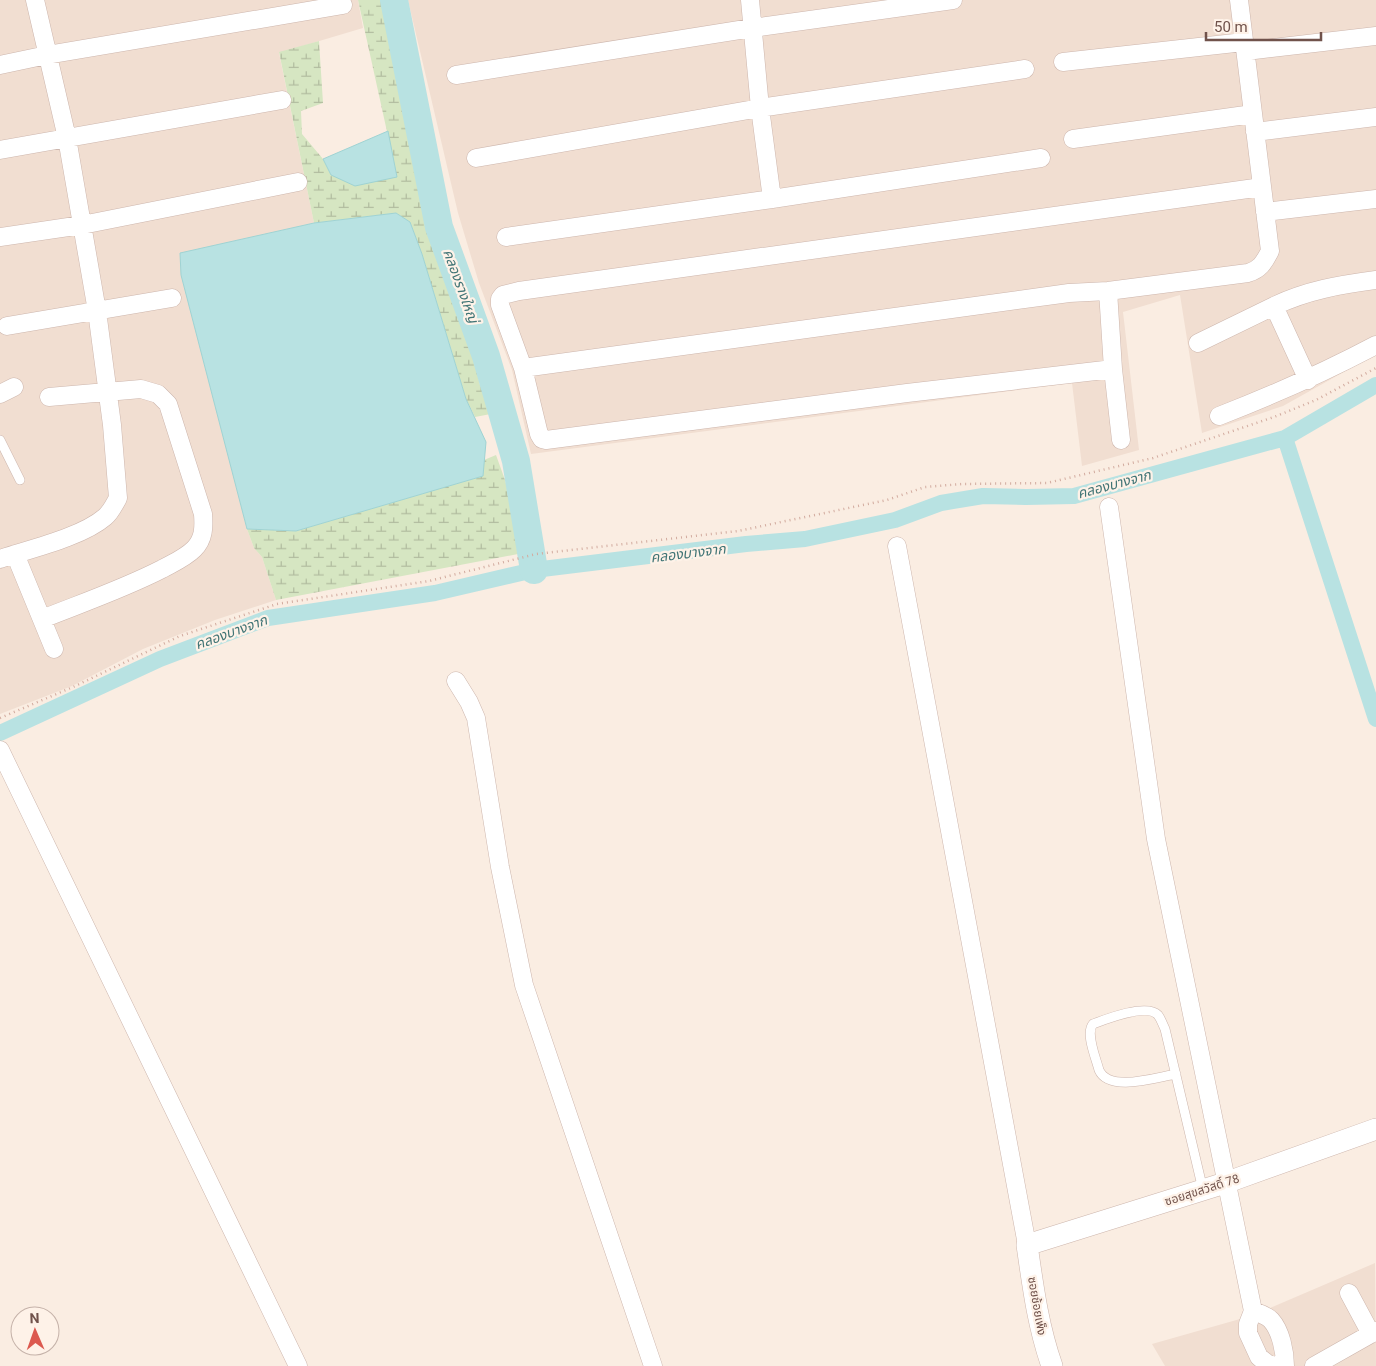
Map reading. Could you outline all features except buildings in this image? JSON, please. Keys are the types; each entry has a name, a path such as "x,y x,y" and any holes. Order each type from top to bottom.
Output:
{"street":[{"path":"34,0 67,138 97,312 112,425 118,498 114,507 96,524 80,532 8,556 42,619 54,649"},
{"path":"750,0 760,108 772,199"},
{"path":"456,75 752,28 952,0"},
{"path":"523,368 1069,293 1248,273 1257,270 1262,266 1270,251 1239,0"},
{"path":"0,65 47,55 343,5"},
{"path":"1063,62 1376,36"},
{"path":"476,158 760,108 1025,69"},
{"path":"0,150 282,100"},
{"path":"1073,139 1253,114"},
{"path":"1255,132 1376,117"},
{"path":"506,237 1041,158"},
{"path":"0,237 82,224 298,182"},
{"path":"1113,369 907,393 546,440 542,439 539,434 523,368 500,305 500,299 503,295 510,292 1262,187"},
{"path":"1265,212 1376,199"},
{"path":"1198,343 1294,296 1326,287 1376,280"},
{"path":"1108,290 1113,369 1121,440"},
{"path":"7,326 172,298"},
{"path":"1274,306 1308,380"},
{"path":"1219,416 1308,380 1376,345"},
{"path":"42,619 135,582 185,557 195,549 204,530 203,514 168,404 158,394 141,389 49,397"},
{"path":"1109,507 1156,839 1225,1183 1253,1311 1248,1324 1248,1333 1259,1357 1273,1365 1283,1345 1272,1321 1266,1316 1253,1311"},
{"path":"897,546 1027,1245"},
{"path":"456,681 476,718 500,866 524,985 653,1366"},
{"path":"0,750 298,1366"},
{"name":"ซอยสุขสวัสดิ์ 78","path":"1027,1245 1225,1183 1376,1129"},
{"name":"ซอยช้อยเพ็ง","path":"1027,1245 1036,1313 1052,1366"},
{"path":"1314,1366 1374,1332 1349,1293"}],"lane":[{"path":"0,440 20,480"},
{"path":"1176,1074 1128,1083 1106,1079 1099,1070 1090,1027 1093,1024 1136,1011 1153,1012 1158,1015 1165,1029 1176,1074 1203,1190"}],"path":[{"path":"0,718 73,687 180,636 277,604 429,581 536,554 738,530 887,500 925,487 962,484 1047,483 1153,458 1296,410 1376,368"}],"shaded area":[{"path":"0,0 358,0 363,28 279,53 314,223 180,254 247,529 254,548 262,557 276,600 215,620 143,649 72,686 0,714"},
{"path":"408,0 1376,0 1376,354 1283,406 1202,433 1180,295 1123,312 1139,450 1082,466 1072,383 531,454 512,370 479,283 458,213"},
{"path":"1375,1263 1376,1366 1165,1366 1152,1344 1254,1315"}],"green space":[{"path":"358,0 383,0 409,132 441,256 463,315 480,385 496,413 475,417 466,399 422,254 410,222 396,213 314,223 279,52 319,41 323,103 301,111 302,134 323,159 331,175 397,177"},
{"path":"496,455 505,480 522,546 518,554 276,600 262,557 254,548 247,529 296,531 482,476 484,460"}],"water":[{"path":"388,131 397,177 355,186 331,175 323,159"},
{"path":"396,213 410,222 422,254 466,399 486,442 483,476 296,531 247,529 181,275 180,253 314,223"}],"waterway":[{"name":"คลองรางใหญ่","path":"394,0 439,227 486,356 516,461 534,570"},
{"name":"คลองบางจาก","path":"0,733 160,659 268,618 435,593 534,570 746,544 805,539 895,520 941,503 983,496 1074,496 1285,438 1376,385"},
{"path":"1285,438 1376,719"}]}
